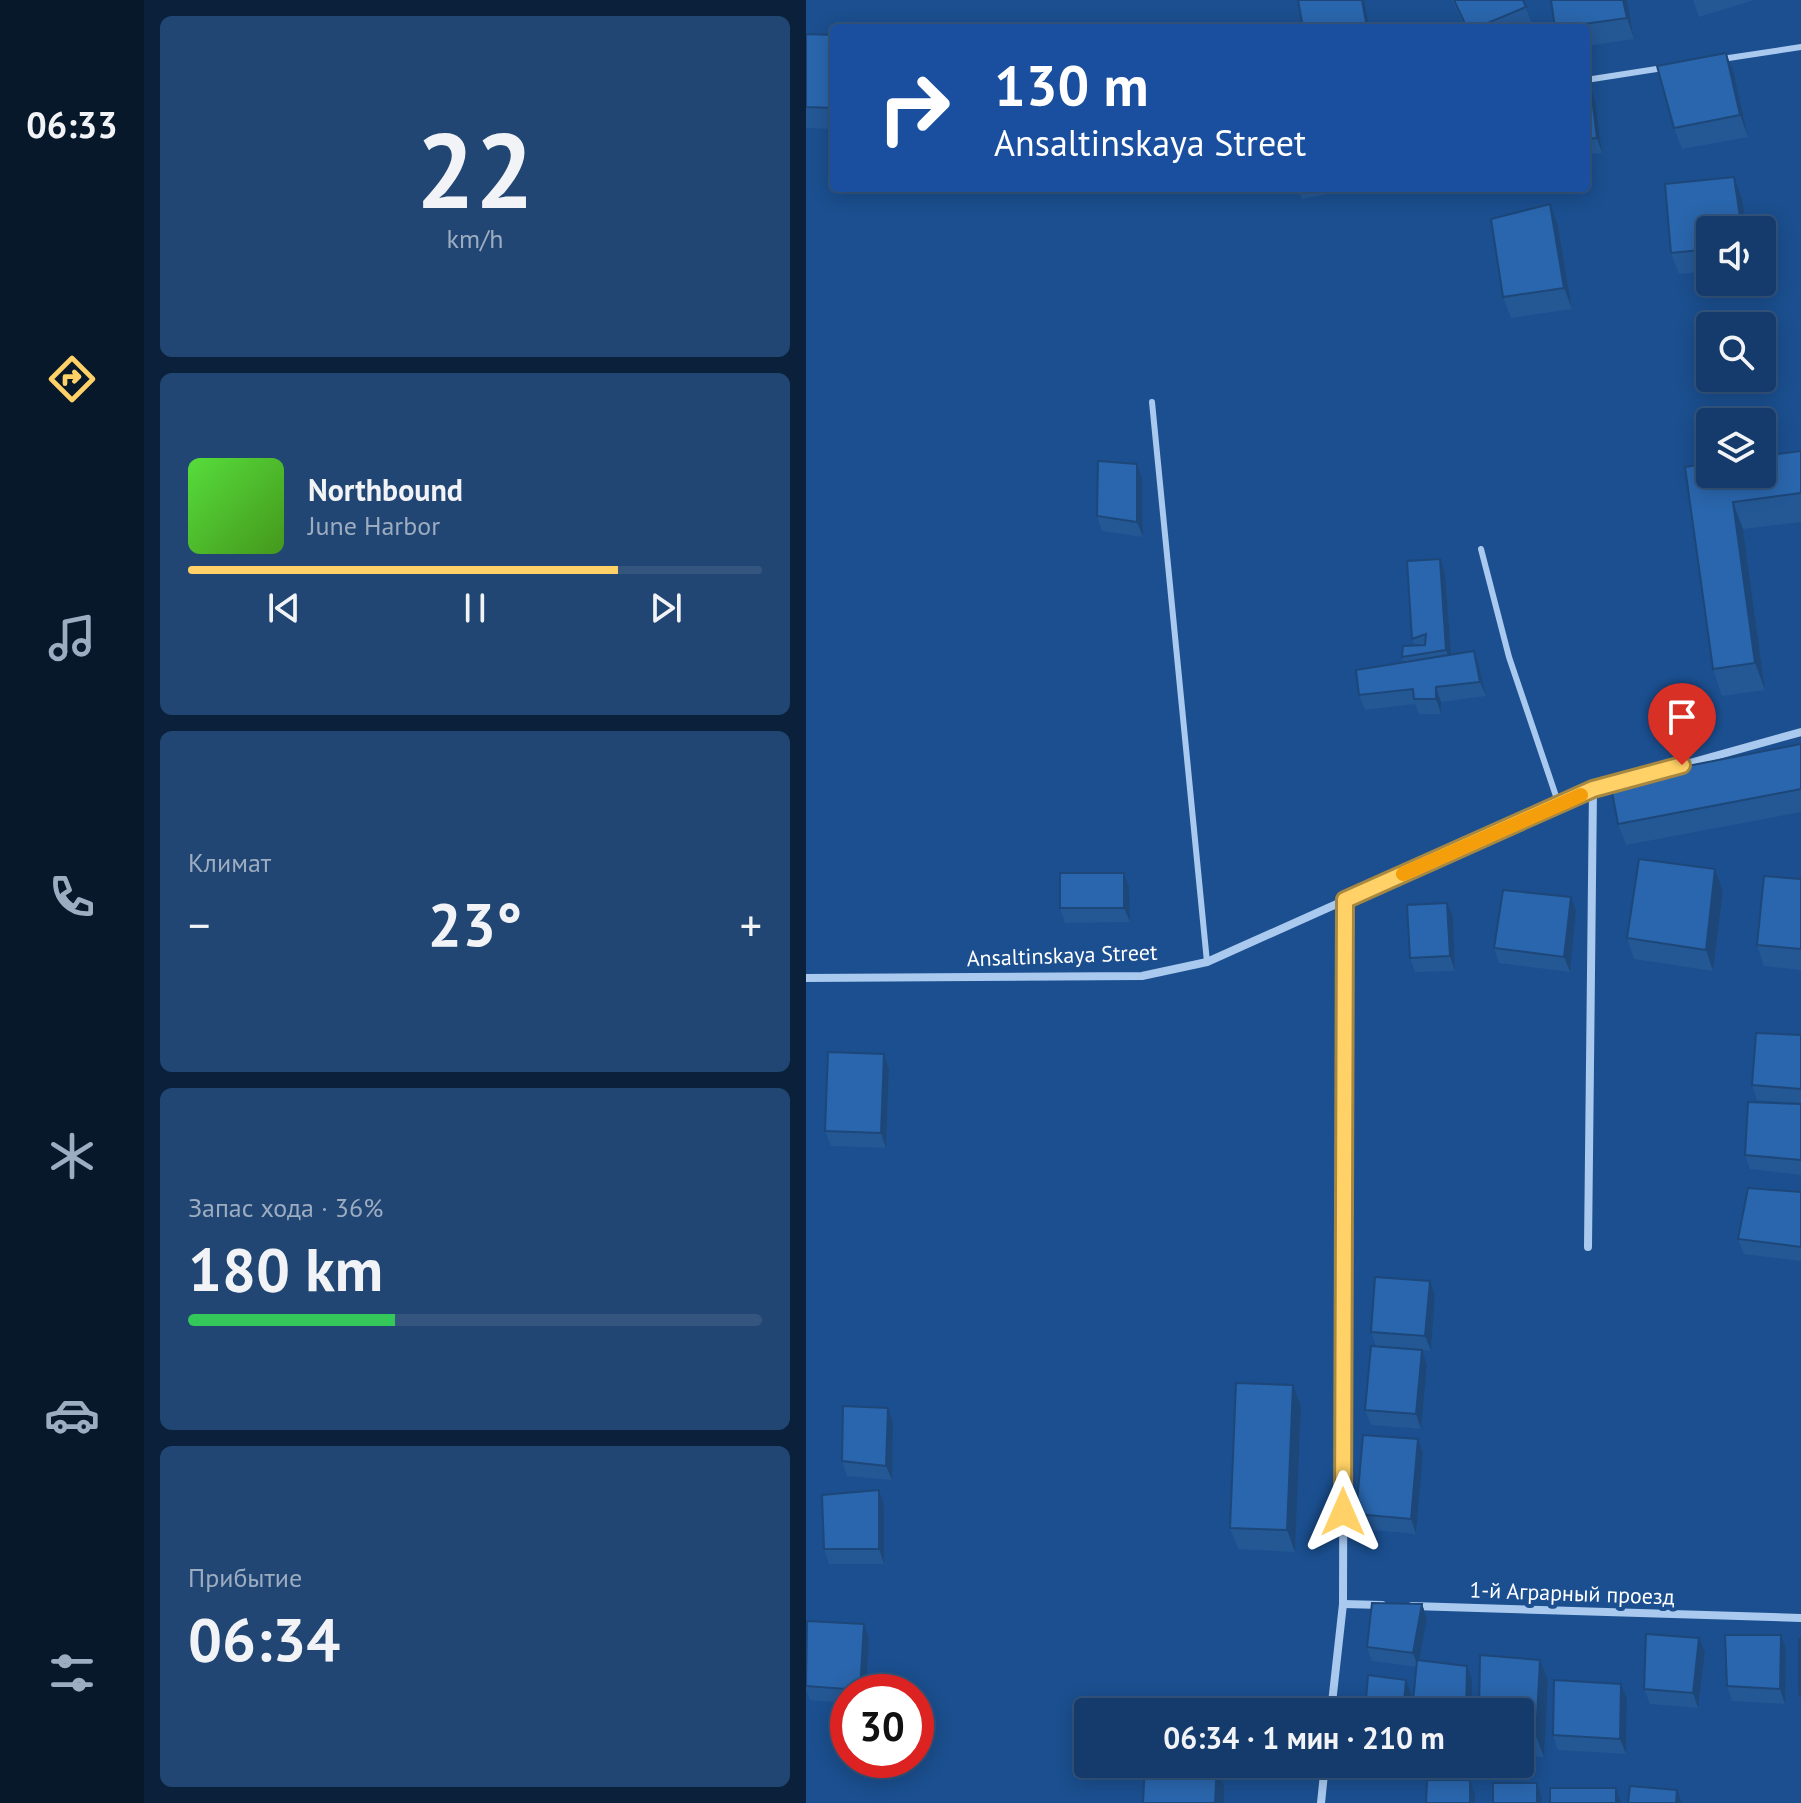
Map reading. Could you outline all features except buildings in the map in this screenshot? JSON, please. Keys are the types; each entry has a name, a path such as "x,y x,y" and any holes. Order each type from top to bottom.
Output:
{"street":[{"path":"1638,777 1801,732"},
{"name":"Ansaltinskaya Street","path":"806,978 1142,976 1207,962 1593,789 1623,781"},
{"path":"1588,1247 1593,789"},
{"path":"1333,1698 1343,1604 1345,900"},
{"path":"1343,1604 1390,1606"},
{"name":"1-й Аграрный проезд","path":"1406,1606 1801,1618"},
{"path":"1321,1803 1324,1778"}],"lane":[{"path":"1709,61 1801,47"},
{"path":"1590,79 1678,65"},
{"path":"1152,402 1207,962"},
{"path":"1481,549 1509,657 1559,805"}],"slow traffic":[{"path":"1403,874 1581,795"}],"route":[{"path":"1343,1512 1345,900 1593,789 1682,765"}]}
